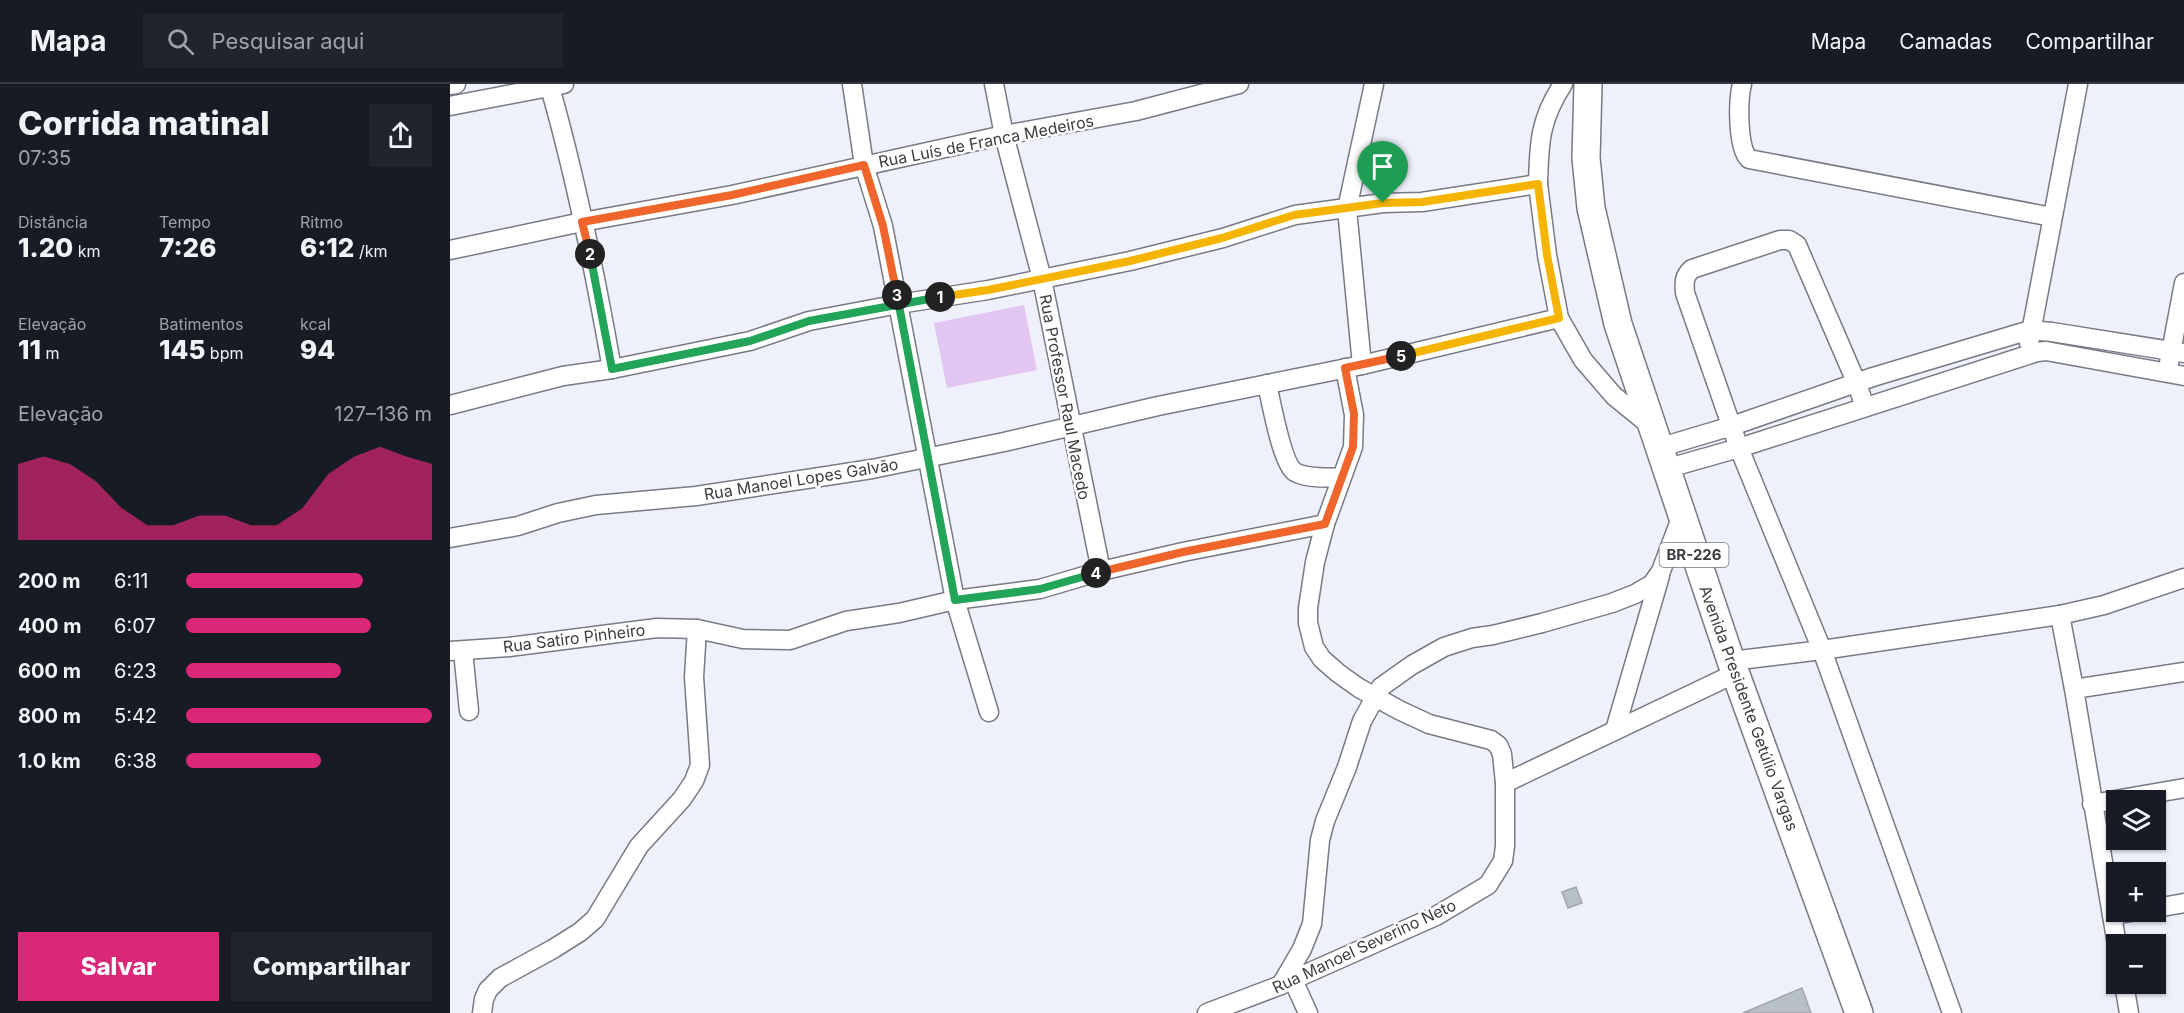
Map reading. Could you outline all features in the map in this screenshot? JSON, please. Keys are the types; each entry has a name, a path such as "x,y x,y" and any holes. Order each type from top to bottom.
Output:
{"highway":[{"name":"Avenida Presidente Getúlio Vargas","path":"1588,84 1586,158 1591,208 1618,324 1681,518 1733,667 1859,1013"}],"street":[{"path":"450,85 456,84"},
{"path":"852,84 864,165 883,226 955,600 989,712"},
{"name":"Rua Professor Raul Macedo","path":"994,84 1004,135 1042,279 1101,571"},
{"name":"Rua Luís de Franca Medeiros","path":"450,250 582,222 732,195 1004,135 1136,111 1239,84"},
{"name":"Rua Manoel Severino Neto","path":"1207,1013 1287,982 1436,916 1488,885 1503,861 1505,783 1502,754 1498,745 1491,740 1429,724 1375,697 1345,678 1322,659 1311,638 1308,608 1315,562 1325,524 1350,458 1354,432 1351,392 1354,367 1347,209 1374,84"},
{"path":"1555,84 1541,139 1538,184 1547,255 1559,318 1583,360 1658,448 1739,448 2028,354 2046,351 2175,374 2184,283"},
{"path":"1549,106 1563,84"},
{"path":"1742,84 1739,108 1743,149 1749,159 2052,217"},
{"path":"2028,354 2030,330 2078,84"},
{"path":"450,106 554,85 612,369"},
{"path":"450,405 563,376 612,369 750,341 809,321 988,290 1130,261 1222,238 1294,215 1383,203 1422,202 1538,184"},
{"path":"1865,407 1797,245 1789,240 1780,240 1692,268 1686,274 1685,293 1739,448 1822,650 1952,1013"},
{"name":"Rua Manoel Lopes Galvão","path":"450,537 518,526 558,513 596,505 745,489 928,458 1070,425 1354,367 1559,318"},
{"path":"1658,448 2030,330 2177,352"},
{"path":"1267,384 1290,467 1303,475 1341,478"},
{"path":"1615,730 1661,571 1681,518"},
{"path":"955,600 1040,589 1101,571 1183,552 1325,524"},
{"path":"1308,1013 1287,982 1312,924 1320,840 1325,821 1347,768 1362,721 1381,687 1412,665 1444,647 1612,603 1652,584 1661,571"},
{"path":"1505,783 1615,730 1733,667 1822,650 2060,615 2104,605 2184,578"},
{"name":"Rua Satiro Pinheiro","path":"457,651 509,647 657,627 697,628 742,639 790,640 846,621 899,613 955,600"},
{"path":"2060,615 2106,882"},
{"path":"483,1013 484,999 488,990 500,978 553,949 580,932 595,919 639,846 682,799 694,781 700,765 694,677 697,628"},
{"path":"457,651 469,711"},
{"path":"2074,689 2184,672"},
{"path":"2092,804 2184,788"},
{"path":"2166,906 2184,903"},
{"path":"2126,994 2129,1013"}],"shaded area":[{"path":"1024,305 1037,370 947,388 934,323"}],"building":[{"path":"1576,887 1582,903 1568,908 1562,892"},
{"path":"1802,988 1811,1013 1743,1013"}],"route":[{"path":"1383,203 1294,215 1222,238 1130,261 988,290 899,304 809,321 750,341 612,369 593,266 582,222 732,195 864,165 883,226 899,304 910,370 944,537 955,600 1040,589 1101,571 1183,552 1325,524 1353,447 1354,414 1345,368 1559,318 1547,255 1538,184 1422,202 1383,203"}]}
